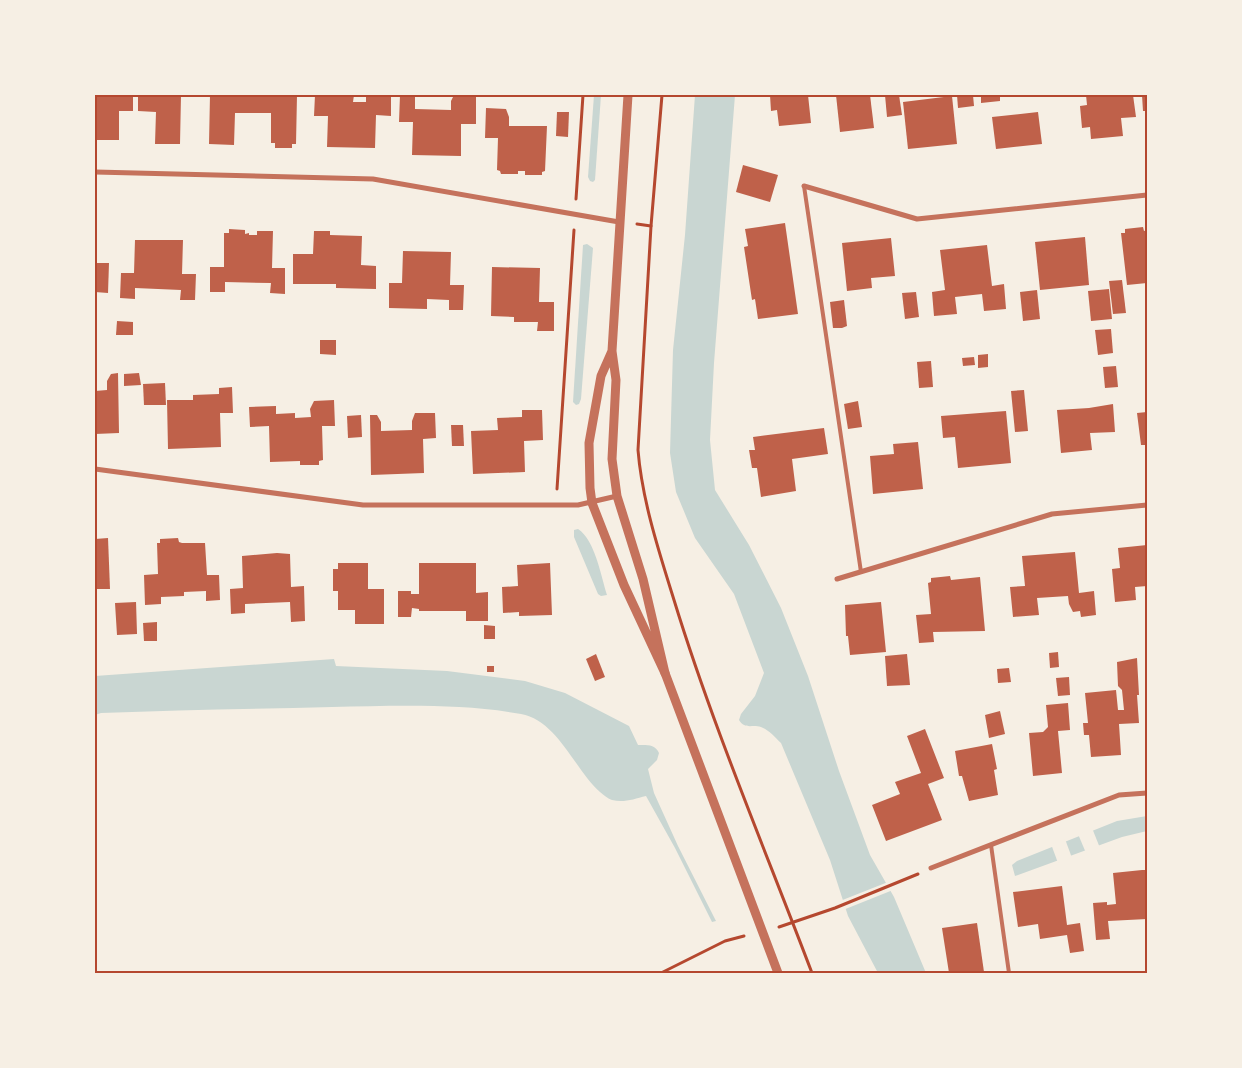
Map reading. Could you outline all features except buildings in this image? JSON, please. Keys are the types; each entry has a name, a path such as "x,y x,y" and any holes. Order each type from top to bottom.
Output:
{"street":[{"path":"628,95 612,351 616,380 612,459 617,496 643,579 665,673"},
{"path":"95,172 373,179 575,216 619,222"},
{"path":"804,186 917,219 1147,194"},
{"path":"612,351 601,376 589,443 592,503 624,585 665,673 778,973"},
{"path":"95,469 363,505 578,505 617,496"},
{"path":"838,579 1052,514 1147,505"},
{"path":"931,868 1119,795 1147,793"}],"lane":[{"path":"804,186 861,572"},
{"path":"991,845 1009,973"}],"path":[{"path":"556,505 583,95"},
{"path":"662,95 651,226 639,430 640,475 664,566 691,655 812,973"},
{"path":"661,973 724,942 793,923 835,908 931,868"}],"shaded area":[{"path":"594,95 601,95 595,180 593,182 588,177"},
{"path":"695,95 735,95 714,363 710,440 715,490 749,545 781,608 808,676 839,771 870,855 894,897 926,973 878,973 848,916 830,860 781,743 764,728 746,726 739,720 741,714 755,696 764,673 734,594 695,538 676,492 670,453 673,350 685,235"},
{"path":"587,244 593,248 581,399 579,404 576,405 573,402 583,245"},
{"path":"578,529 589,541 593,550 607,595 601,596 598,594 574,537 574,530"},
{"path":"334,659 336,666 447,671 525,681 565,693 629,726 638,745 648,745 659,753 657,760 648,769 654,793 678,846 716,921 712,922 675,848 646,796 621,801 608,798 591,783 555,736 534,718 498,710 426,706 159,711 101,713 95,715 95,676"},
{"path":"1147,816 1147,831 1122,837 1015,876 1012,865 1017,861 1117,821"}],"pier":[{"path":"1092,828 1100,848 1086,853 1078,834"},
{"path":"1065,839 1072,858 1058,863 1051,844"},
{"path":"888,882 893,890 843,910 840,901"}]}
